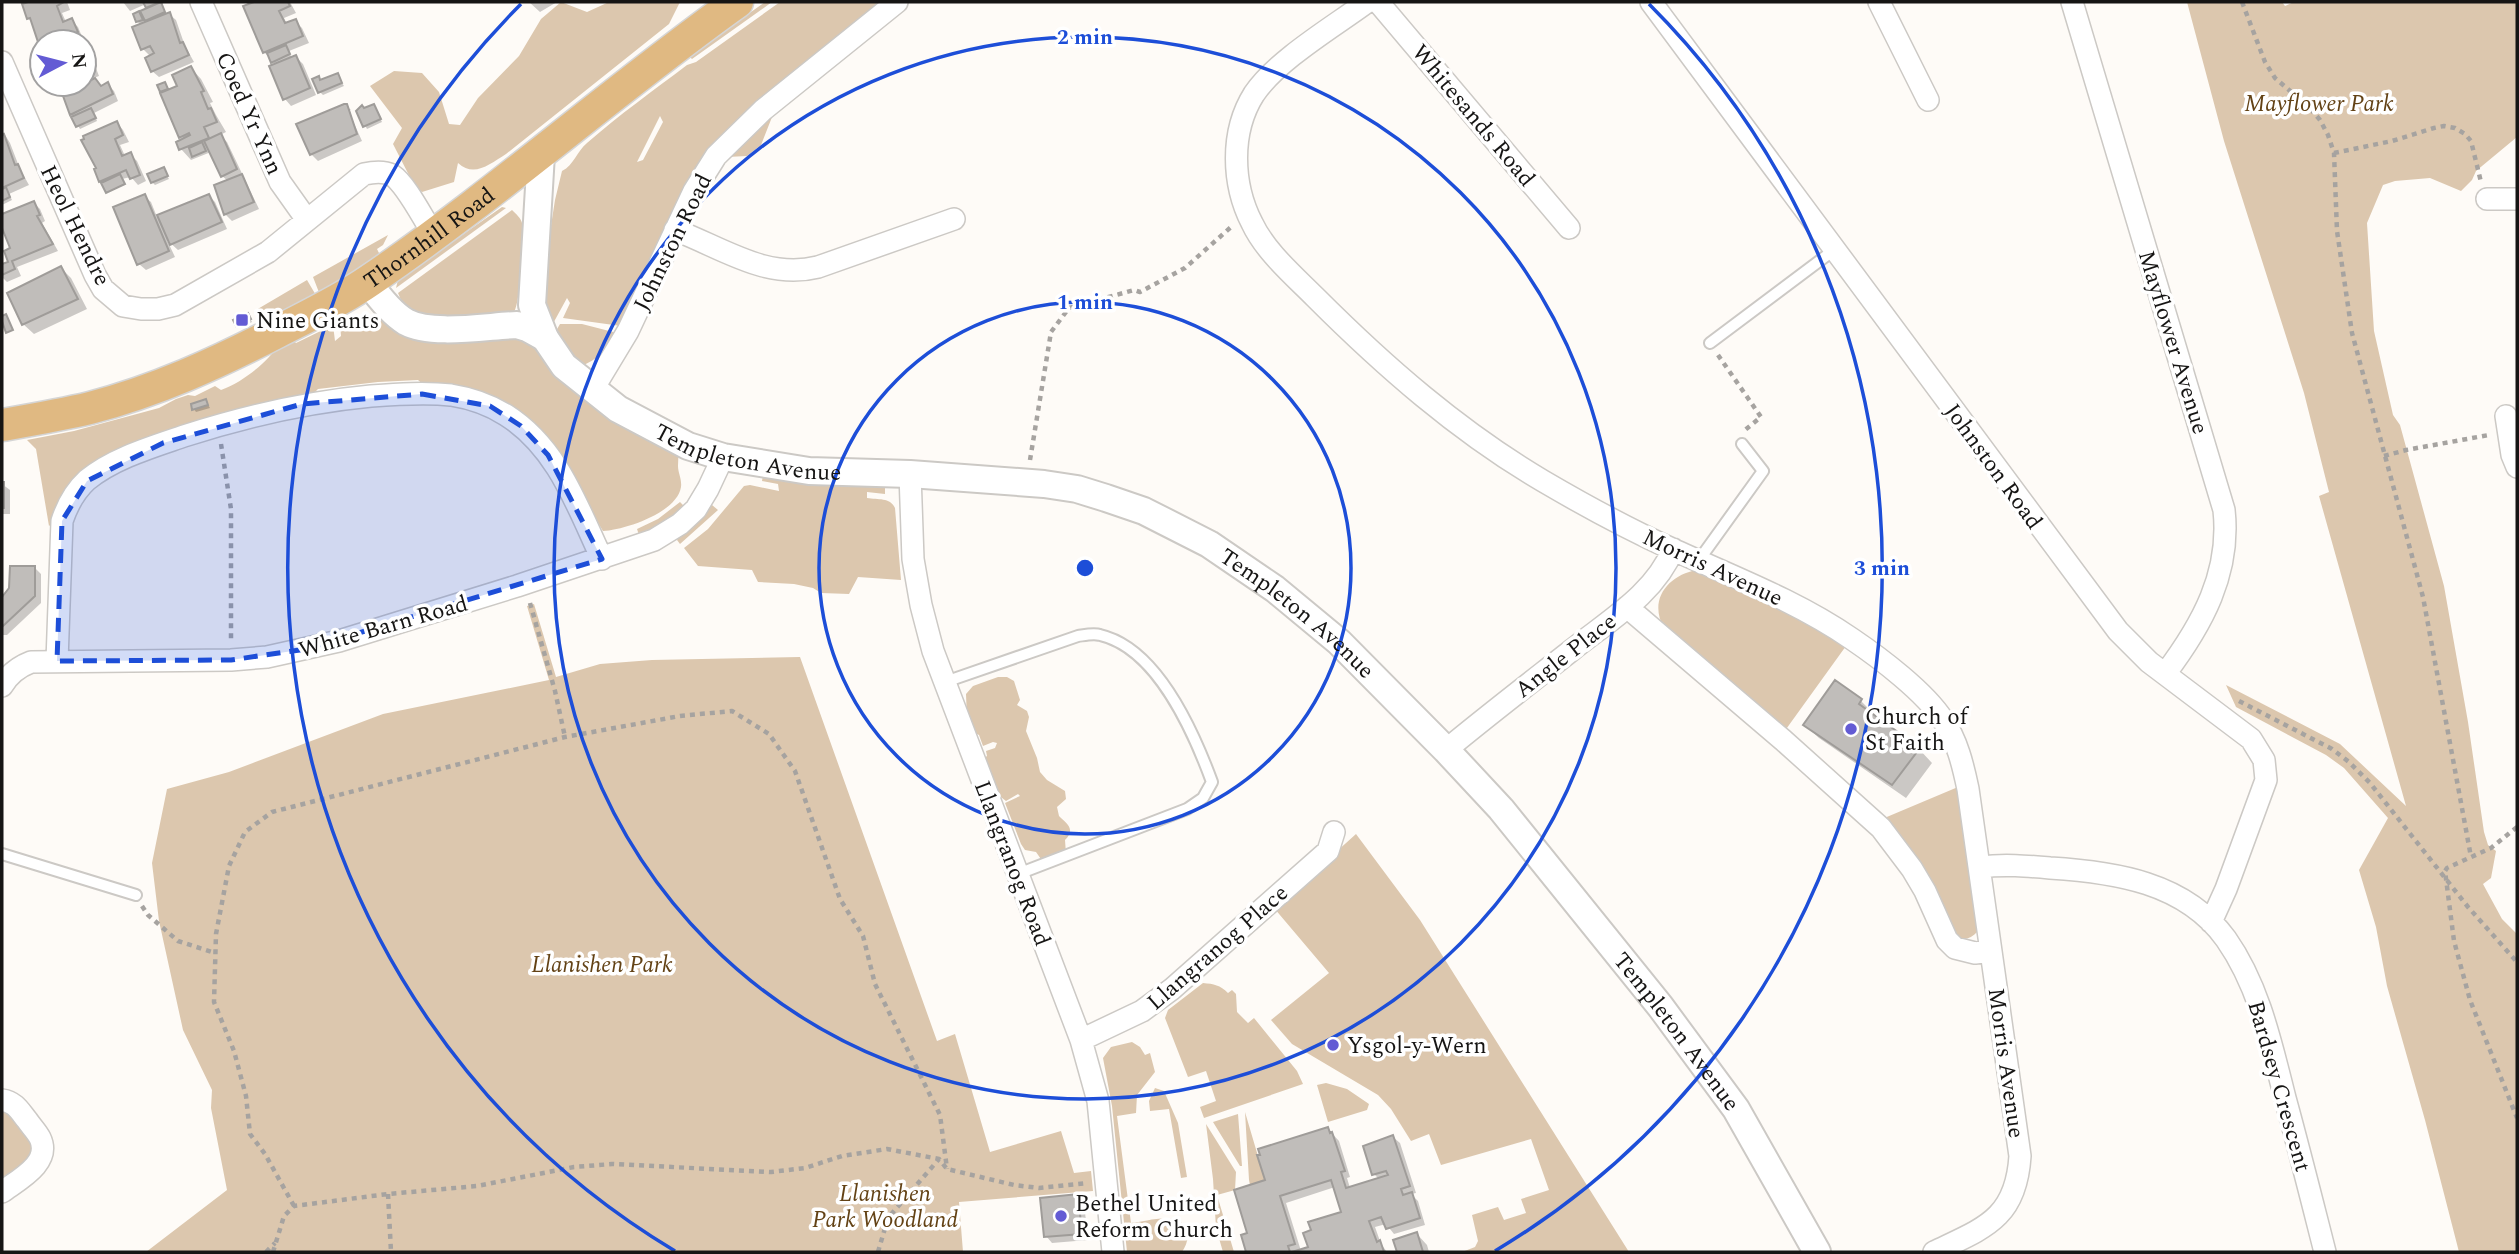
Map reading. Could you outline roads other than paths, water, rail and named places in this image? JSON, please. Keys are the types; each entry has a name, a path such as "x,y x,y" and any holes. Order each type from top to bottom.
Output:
{"main road":[{"name":"Thornhill Road","path":"2,425 91,407 168,382 292,325 368,282 541,154 728,4"}],"street":[{"name":"Coed Yr Ynn","path":"201,2 280,182 307,220"},
{"name":"Johnston Road","path":"593,389 628,331 702,175 732,139 801,77 897,2"},
{"name":"Morris Avenue","path":"1367,2 1284,62 1254,93 1244,112 1239,130 1237,166 1244,205 1261,239 1347,329 1418,392 1474,436 1543,481 1672,549 1776,596 1829,624 1889,667 1933,706 1954,741 1964,772 1980,867 2019,1143 2019,1171 2009,1203 1991,1222 1934,1252"},
{"name":"Whitesands Road","path":"1378,2 1570,228"},
{"name":"Johnston Road","path":"1651,2 2094,603 2132,646 2251,739 2259,749 2264,760 2266,780 2211,922"},
{"path":"1879,2 1928,100"},
{"name":"Mayflower Avenue","path":"2071,2 2224,510 2225,550 2218,584 2211,601 2165,674"},
{"name":"Heol Hendre","path":"2,62 95,275 103,289 123,306 158,309 175,304 268,252 307,220"},
{"name":"Templeton Avenue","path":"541,154 532,304 545,338 564,366 618,409 688,446 723,457 809,471 910,474 1077,489 1136,508 1175,526 1240,563 1304,612 1363,665 1446,750 1501,809 1586,912 1709,1070 1741,1118 1817,1252"},
{"path":"307,220 358,178 364,174 378,172 391,175 402,187 434,235"},
{"path":"2487,199 2517,199"},
{"path":"675,230 762,267 783,272 799,272 954,219"},
{"path":"368,282 378,296 409,324 440,329 517,325 545,338"},
{"path":"57,661 62,520 67,507 87,481 131,455 163,443 249,416 302,404 359,397 422,394 452,395 490,406 528,433 561,473 584,515 602,559"},
{"path":"2507,416 2512,455 2517,467"},
{"name":"White Barn Road","path":"2,687 8,676 31,662 194,662 267,657 339,641 602,559 654,540 690,515 708,489 723,457"},
{"name":"Llangranog Road","path":"910,474 911,531 917,584 928,635 1081,1040 1097,1101 1113,1252"},
{"name":"Angle Place","path":"1446,750 1627,607 1655,580 1672,549"},
{"path":"1627,607 1881,828 1925,891 1947,940 1955,947 1975,953 1991,950"},
{"name":"Llangranog Place","path":"1081,1040 1142,1011 1191,974 1328,851 1334,832"},
{"name":"Bardsey Crescent","path":"1980,867 2016,866 2120,874 2160,888 2185,902 2211,922 2226,939 2260,1006 2325,1252"},
{"path":"2,1100 17,1107 40,1139 43,1149 40,1160 32,1169 2,1192"}],"lane":[{"path":"1710,343 1835,250"},
{"path":"1699,561 1763,471 1742,444"},
{"path":"944,682 1078,635 1099,634 1120,644 1143,661 1168,689 1212,782 1203,799 1187,809 1018,874"},
{"path":"2,854 136,895"}],"place":[{"name":"Nine Giants","path":"242,320"},
{"name":"Church of St Faith","path":"1851,729"},
{"name":"Ysgol-y-Wern","path":"1333,1045"},
{"name":"Bethel United Reform Church","path":"1061,1216"}],"park label":[{"name":"Mayflower Park","path":"2319,103"},
{"name":"Llanishen Park","path":"602,964"},
{"name":"Llanishen Park Woodland","path":"885,1206"}]}
